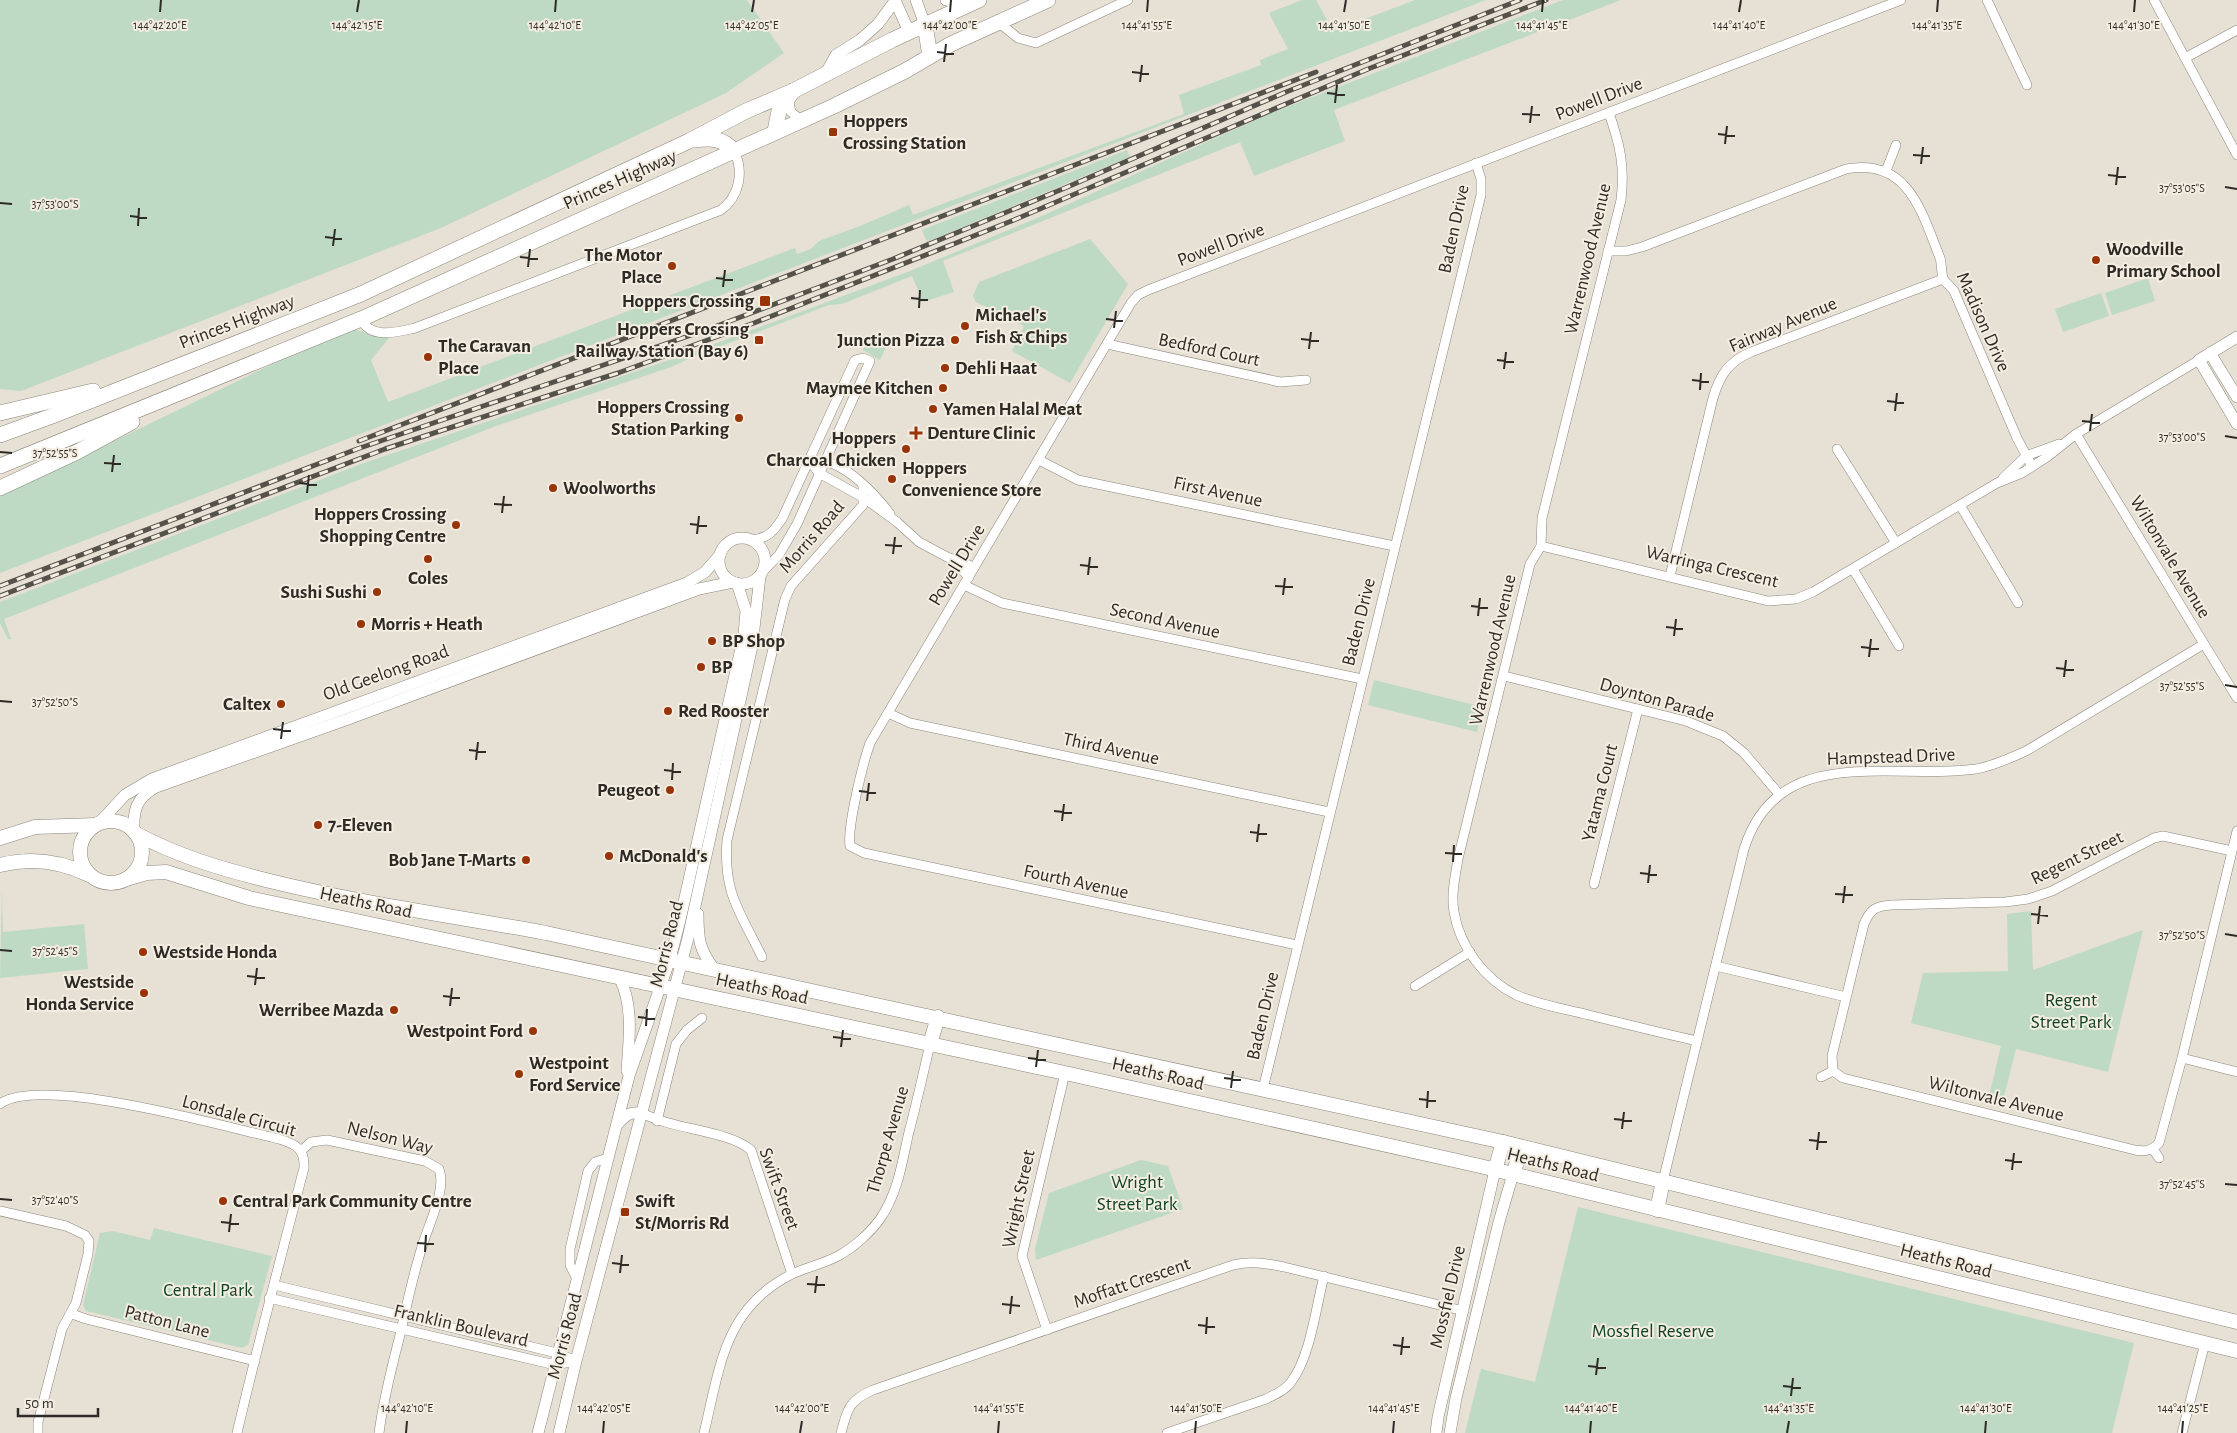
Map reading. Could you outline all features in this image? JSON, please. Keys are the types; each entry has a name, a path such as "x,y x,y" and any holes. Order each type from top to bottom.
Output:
{"highway":[{"name":"Princes Highway","path":"202,385 361,320 834,106 998,22 1048,0"},
{"name":"Princes Highway","path":"160,373 360,294 689,140 746,111 791,95 909,32 973,3"},
{"path":"925,25 930,56"},
{"path":"909,32 930,56"},
{"path":"775,132 779,111 791,95"},
{"path":"689,140 721,140 734,151"},
{"path":"360,294 358,307 361,320"},
{"path":"0,413 55,401 160,373"},
{"path":"0,435 160,373"},
{"path":"0,466 202,385"},
{"path":"0,488 77,452 202,385"}],"main road":[{"path":"0,838 35,827 118,822 135,832 140,842 141,858 138,868 126,879 111,883 98,881 67,865 26,860 0,864"},
{"path":"91,876 82,864 80,849 85,835 97,824"},
{"name":"Heaths Road","path":"135,832 163,848 188,858 299,888 412,911 538,931 1522,1146 2237,1322"},
{"name":"Heaths Road","path":"126,879 152,872 173,873 248,898 1065,1073 1513,1174 2237,1351"},
{"path":"930,1044 938,1017"},
{"path":"1495,1170 1503,1142"},
{"path":"1513,1174 1522,1146"},
{"path":"1657,1210 1663,1181"}],"street":[{"path":"895,0 909,32"},
{"path":"824,76 836,55 860,40 878,24 895,0"},
{"path":"916,0 925,25"},
{"path":"946,0 973,3"},
{"path":"998,22 1018,38 1036,43 1128,0"},
{"name":"Powell Drive","path":"850,846 850,831 864,758 870,743 1138,295 1901,0"},
{"path":"1987,0 2027,85"},
{"path":"2154,0 2237,156"},
{"path":"2185,58 2237,30"},
{"path":"791,95 791,112 801,120"},
{"name":"Warrenwood Avenue","path":"1609,113 1622,158 1624,179 1621,200 1542,518 1541,546 1530,564 1458,859 1453,889 1454,912 1460,933 1481,969 1498,984 1516,995 1545,1004 1697,1041"},
{"path":"1886,171 1896,145"},
{"path":"361,320 364,325 375,332 386,333 415,328 721,210 729,205 737,191 740,162 734,151"},
{"name":"Baden Drive","path":"1263,1089 1329,812 1481,195 1481,179 1476,163"},
{"name":"Madison Drive","path":"1608,251 1626,251 1642,247 1846,169 1861,166 1875,167 1886,171 1899,178 1917,205 1941,260 1943,279 1954,291 2017,438 2032,466"},
{"name":"Fairway Avenue","path":"1670,576 1713,398 1719,378 1728,366 1739,357 1751,352 1943,279"},
{"name":"Warringa Crescent","path":"1541,546 1768,601 1796,599 1814,592 1960,505 2051,455 2064,442 2076,434 2237,337"},
{"name":"Bedford Court","path":"1107,344 1280,382 1306,380"},
{"path":"2210,353 2237,397"},
{"path":"863,358 870,361 820,473 779,555 754,582 735,583 722,571 720,555 726,545 739,538 752,540 768,537 773,533 789,505 809,460 851,366 855,360 863,358"},
{"path":"2198,360 2237,424"},
{"name":"Wiltonvale Avenue","path":"2076,434 2204,644 2233,682 2237,698"},
{"name":"Warringa Crescent","path":"1997,484 2026,456 2064,442"},
{"path":"1837,449 1896,543"},
{"path":"809,460 824,461 847,472 864,484 897,522"},
{"path":"809,460 820,473 864,498 897,522 919,542 949,558 961,561 974,568"},
{"name":"First Avenue","path":"1039,460 1059,472 1078,480 1394,546"},
{"path":"847,472 849,488"},
{"path":"849,488 864,484"},
{"name":"Morris Road","path":"762,957 736,911 726,877 727,840 730,823 785,599 791,586 863,505 864,484"},
{"path":"1960,505 2018,603"},
{"path":"752,540 760,546 764,553 766,562 762,573"},
{"name":"Old Geelong Road","path":"555,637 687,583 705,572 720,555"},
{"path":"949,558 969,577"},
{"path":"1853,569 1899,646"},
{"name":"Morris Road","path":"538,1433 626,1088 667,988 698,895 752,646 762,573"},
{"name":"Morris Road","path":"676,961 693,867 744,635 746,611 735,583"},
{"name":"Old Geelong Road","path":"97,824 138,786 152,779 253,748 555,637 699,589 735,583"},
{"name":"Second Avenue","path":"964,585 1002,604 1362,679"},
{"name":"Hampstead Drive","path":"1663,1181 1750,830 1762,812 1779,794 1799,782 1836,773 1955,771 1978,769 2002,762 2026,750 2204,644"},
{"name":"Doynton Parade","path":"1504,676 1686,721 1723,736 1744,753 1779,794"},
{"name":"Yatama Court","path":"1594,884 1638,709"},
{"name":"Third Avenue","path":"888,712 910,723 1329,812"},
{"name":"Old Geelong Road","path":"135,832 134,808 144,794 217,759"},
{"path":"2159,1158 2153,1149 2159,1143 2182,1058 2237,831"},
{"name":"Regent Street","path":"1846,997 1870,906 2005,902 2028,899 2052,891 2154,838 2164,836 2232,851"},
{"name":"Fourth Avenue","path":"850,846 864,854 1297,945"},
{"path":"698,895 698,936 700,949 714,969"},
{"path":"1415,986 1470,952"},
{"path":"1716,966 1846,997 1832,1056 1833,1071 1822,1077"},
{"path":"619,977 626,992 629,1016 626,1088"},
{"name":"Morris Road","path":"559,1433 576,1362 636,1139 667,988"},
{"path":"636,1139 643,1127 657,1121 676,1044 687,1030 702,1018"},
{"name":"Thorpe Avenue","path":"704,1433 725,1347 734,1327 748,1306 767,1289 792,1274 839,1256 866,1235 881,1218 898,1181 930,1044"},
{"path":"2182,1058 2237,1072"},
{"name":"Wiltonvale Avenue","path":"1833,1071 1843,1078 2061,1132 2144,1152 2153,1149"},
{"name":"Wright Street","path":"1046,1330 1022,1256 1065,1073"},
{"name":"Lonsdale Circuit","path":"0,1104 17,1096 51,1094 112,1101 279,1139 293,1143 302,1150 304,1168 269,1298 237,1433"},
{"path":"616,1127 626,1115 633,1112 642,1113"},
{"name":"Swift Street","path":"642,1113 657,1121 735,1140 751,1150 792,1274"},
{"name":"Nelson Way","path":"302,1150 311,1142 327,1140 425,1161 439,1168 442,1176 434,1214 421,1248 404,1317"},
{"name":"Mossfiel Drive","path":"1436,1433 1438,1417 1495,1170"},
{"name":"Mossfiel Drive","path":"1450,1433 1456,1398 1499,1222 1513,1174"},
{"path":"0,1211 66,1226 85,1235 90,1248 72,1314 62,1329 38,1422 38,1433"},
{"name":"Moffatt Crescent","path":"841,1433 849,1407 862,1394 1233,1265 1248,1262 1260,1261 1464,1311"},
{"path":"1167,1433 1266,1399 1290,1384 1304,1357 1324,1276"},
{"name":"Franklin Boulevard","path":"274,1285 558,1353 576,1362"},
{"name":"Franklin Boulevard","path":"269,1298 555,1365 576,1362"},
{"path":"354,1318 357,1305"},
{"path":"1464,1311 1477,1314"},
{"name":"Patton Lane","path":"72,1314 86,1320 255,1360"},
{"path":"379,1433 382,1408 404,1317"},
{"path":"478,1347 481,1335"},
{"path":"2182,1433 2205,1344"}],"green space":[{"path":"0,0 747,0 784,53 726,93 441,228 21,391 0,389"},
{"path":"1302,0 1316,0 1333,31 1415,0 1486,0 0,573 0,492 104,446 293,354 352,329 389,338 371,360 388,402 795,248 797,254 811,249 819,241 909,205 913,215 1184,114 1179,95 1261,65 1260,60 1288,49 1269,13"},
{"path":"1563,0 1621,0 1334,110 1345,141 1254,176 1240,142 943,261 954,292 923,302 912,276 842,304 829,305 692,357 674,366 496,426 4,619 11,639 8,639 0,623 0,602 364,463 693,352 910,271 1042,216 1271,113"},
{"path":"1127,150 1130,157 927,242 922,230"},
{"path":"1090,239 1128,284 1070,383 1012,351 1024,326 976,302 973,296 979,282"},
{"path":"2148,278 2155,301 2112,315 2105,293"},
{"path":"2101,293 2109,316 2063,332 2055,309"},
{"path":"885,339 889,341 880,360 863,350 864,345"},
{"path":"1374,680 1483,707 1477,732 1368,705"},
{"path":"2,889 3,932 84,924 88,969 0,978"},
{"name":"Regent Street Park","path":"2031,911 2033,970 2143,930 2108,1072 2016,1049 2002,1104 1988,1100 2001,1046 1911,1023 1923,973 2008,971 2007,914"},
{"name":"Wright Street Park","path":"1141,1160 1168,1166 1183,1209 1036,1260 1035,1249 1049,1193"},
{"name":"Mossfiel Reserve","path":"1578,1207 2134,1343 2112,1433 1465,1433 1481,1369 1535,1382"},
{"name":"Central Park","path":"154,1228 272,1256 248,1345 242,1348 86,1311 83,1305 100,1233 113,1231 150,1240"}],"railway":[{"path":"0,586 357,449 709,329 893,259 1065,188 1286,92 1520,0"},
{"path":"0,596 385,449 618,373 754,323 1014,220 1368,69 1546,0"},
{"path":"359,441 1316,72"}],"place":[{"name":"Hoppers Crossing Station","path":"833,132"},
{"name":"Woodville Primary School","path":"2096,260"},
{"name":"The Motor Place","path":"672,266"},
{"name":"Hoppers Crossing","path":"765,301"},
{"name":"Michael's Fish & Chips","path":"965,326"},
{"name":"Hoppers Crossing Railway Station (Bay 6)","path":"759,340"},
{"name":"Junction Pizza","path":"955,340"},
{"name":"The Caravan Place","path":"428,357"},
{"name":"Dehli Haat","path":"945,368"},
{"name":"Maymee Kitchen","path":"943,388"},
{"name":"Yamen Halal Meat","path":"933,409"},
{"name":"Hoppers Crossing Station Parking","path":"739,418"},
{"name":"Denture Clinic","path":"916,433"},
{"name":"Hoppers Charcoal Chicken","path":"906,449"},
{"name":"Hoppers Convenience Store","path":"892,479"},
{"name":"Woolworths","path":"553,488"},
{"name":"Hoppers Crossing Shopping Centre","path":"456,525"},
{"name":"Coles","path":"428,559"},
{"name":"Sushi Sushi","path":"377,592"},
{"name":"Morris + Heath","path":"361,624"},
{"name":"BP Shop","path":"712,641"},
{"name":"BP","path":"701,667"},
{"name":"Caltex","path":"281,704"},
{"name":"Red Rooster","path":"668,711"},
{"name":"Peugeot","path":"670,790"},
{"name":"7-Eleven","path":"318,825"},
{"name":"McDonald's","path":"609,856"},
{"name":"Bob Jane T-Marts","path":"526,860"},
{"name":"Westside Honda","path":"143,952"},
{"name":"Westside Honda Service","path":"144,993"},
{"name":"Werribee Mazda","path":"394,1010"},
{"name":"Westpoint Ford","path":"533,1031"},
{"name":"Westpoint Ford Service","path":"519,1074"},
{"name":"Central Park Community Centre","path":"223,1201"},
{"name":"Swift St/Morris Rd","path":"625,1212"}]}
